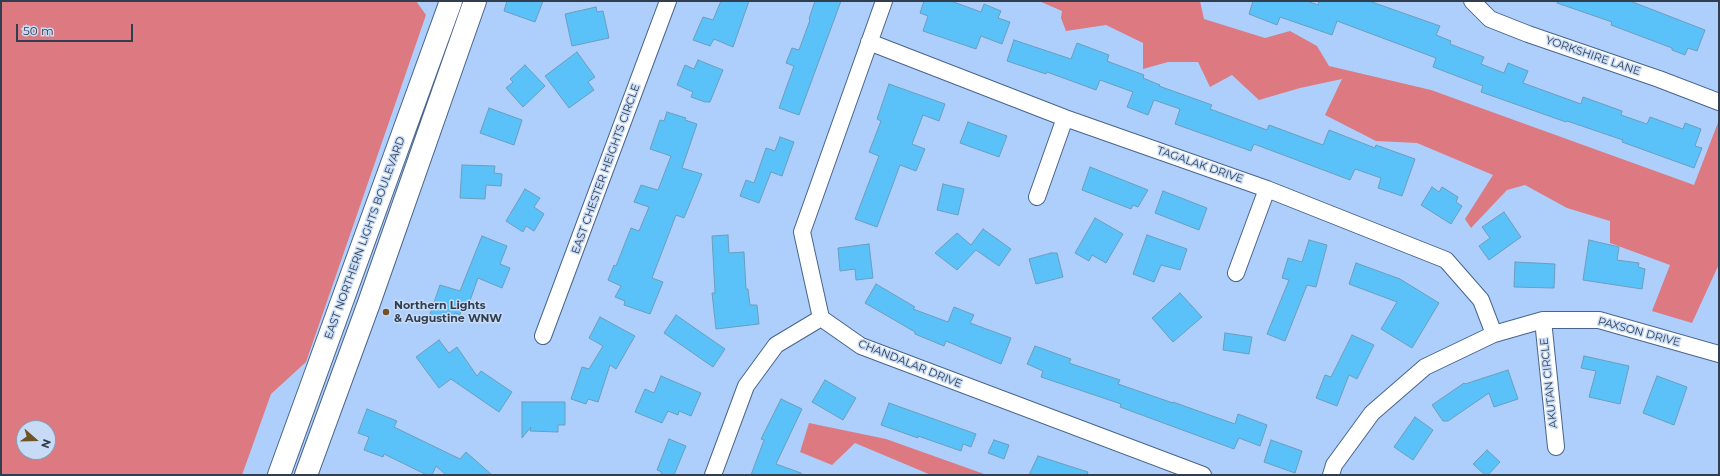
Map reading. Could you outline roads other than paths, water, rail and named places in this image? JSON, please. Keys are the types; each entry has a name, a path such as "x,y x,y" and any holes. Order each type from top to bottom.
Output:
{"main road":[{"name":"EAST NORTHERN LIGHTS BOULEVARD","path":"282,469 451,1"},
{"path":"310,474 475,1"}],"street":[{"name":"EAST CHESTER HEIGHTS CIRCLE","path":"543,336 668,1"},
{"path":"713,475 746,386 776,345 822,318 802,232 884,1"},
{"name":"YORKSHIRE LANE","path":"1472,1 1490,19 1719,102"},
{"name":"TAGALAK DRIVE","path":"869,42 1065,118 1267,189 1446,260 1480,300 1494,334"},
{"path":"1037,197 1065,118"},
{"path":"1236,272 1267,189"},
{"name":"CHANDALAR DRIVE","path":"822,318 861,346 1204,475"},
{"name":"PAXSON DRIVE","path":"1331,475 1334,466 1372,413 1425,367 1494,334 1543,320 1599,320 1719,354"},
{"name":"AKUTAN CIRCLE","path":"1543,320 1556,446"},
{"path":"282,469 310,474"}],"place":[{"name":"Northern Lights & Augustine WNW","path":"386,312"}]}
